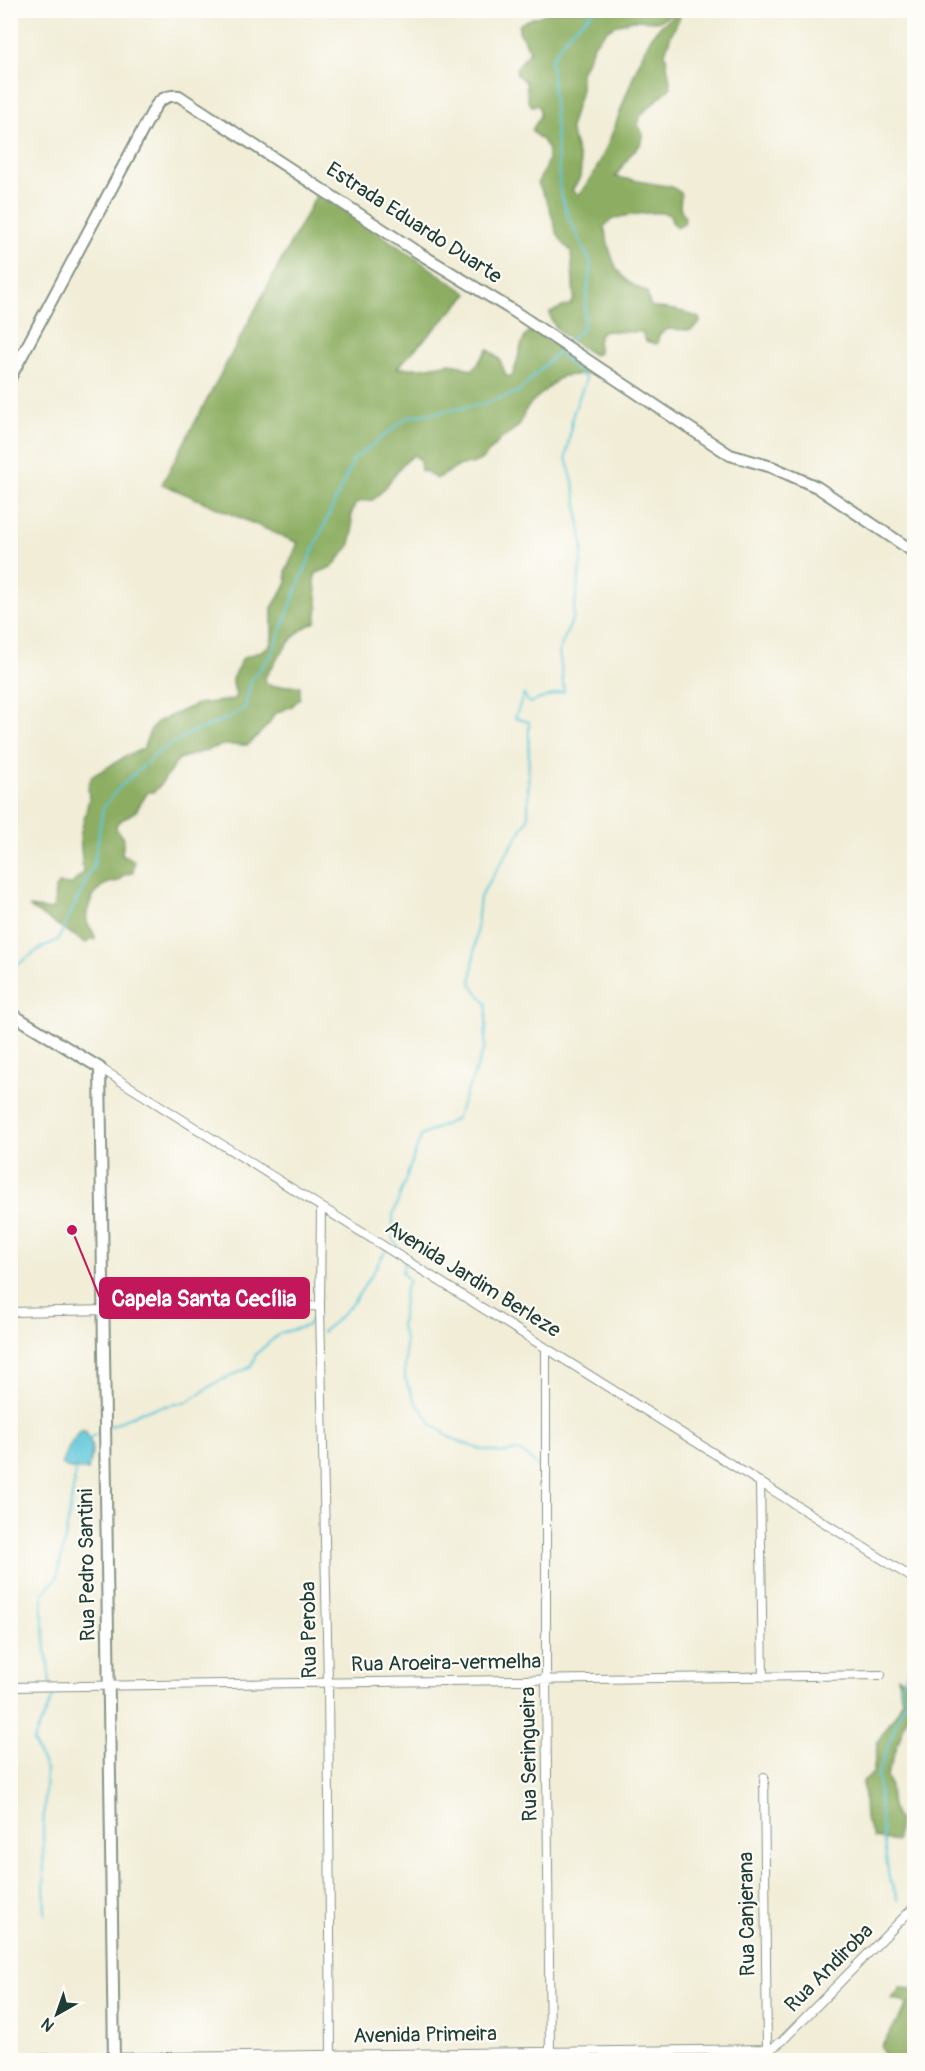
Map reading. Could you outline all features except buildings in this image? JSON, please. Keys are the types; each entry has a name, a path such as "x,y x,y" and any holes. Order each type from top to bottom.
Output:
{"street":[{"name":"Estrada Eduardo Duarte","path":"10,378 155,107 166,97 179,96 414,250 512,310 730,454 772,467 817,486 915,552"},
{"name":"Avenida Jardim Berleze","path":"10,1013 915,1579"},
{"name":"Rua Pedro Santini","path":"100,1068 114,2059"},
{"name":"Rua Peroba","path":"321,1207 320,1306 328,1683 331,2054"},
{"path":"10,1312 320,1306"},
{"name":"Rua Seringueira","path":"546,1348 546,1680 550,2052"},
{"path":"760,1482 763,1677"},
{"name":"Rua Aroeira-vermelha","path":"10,1687 881,1675"},
{"name":"Rua Canjerana","path":"764,1777 767,2050"},
{"name":"Rua Andiroba","path":"767,2050 782,2041 915,1907"},
{"name":"Avenida Primeira","path":"10,2059 767,2050"}],"green space":[{"path":"552,10 677,11 660,21 632,20 619,24 607,30 595,43 581,73 581,90 570,128 581,165 580,178 572,190 578,196 588,183 605,151 643,52 659,27 676,14 680,17 665,53 671,87 641,115 638,125 643,134 640,145 615,177 672,187 681,193 680,207 685,218 684,224 678,227 672,222 670,215 649,213 616,218 604,227 616,267 627,281 647,292 650,305 681,311 699,318 700,323 691,330 667,329 659,335 657,344 646,341 642,332 605,331 600,333 599,353 594,355 560,332 551,319 550,312 571,304 574,299 571,251 558,235 538,182 547,163 548,154 544,142 532,130 539,118 540,109 538,105 532,106 528,101 526,82 517,75 516,69 530,51 519,31 519,25"},
{"path":"318,192 468,294 397,368 422,368 451,363 473,370 488,349 500,360 506,376 512,376 521,345 531,329 597,373 563,376 558,379 532,402 525,411 519,426 500,440 483,459 472,464 461,465 436,479 427,472 421,471 420,460 414,455 401,466 373,500 355,504 351,515 353,532 349,547 332,567 315,574 318,606 316,622 307,626 293,638 265,677 266,683 271,686 300,686 300,698 292,706 274,714 269,724 248,745 223,745 179,759 158,788 153,792 148,792 136,811 117,823 116,829 124,838 122,854 134,861 133,872 122,876 119,881 103,886 95,894 88,908 87,922 95,939 90,939 86,943 29,907 51,910 54,906 55,888 59,884 71,885 83,873 80,836 92,776 143,749 150,731 157,722 197,704 232,700 236,696 232,679 243,658 270,645 272,608 287,583 286,571 298,543 162,484"},
{"path":"898,1677 906,1681 914,1697 914,1705 907,1717 887,1776 893,1810 899,1821 897,1841 874,1838 865,1818 863,1781 873,1773 878,1741 902,1701"},
{"path":"900,1988 914,1989 914,2012 911,2014 914,2020 914,2060 888,2060 881,2047 908,2004 892,1999"},
{"path":"597,2057 745,2057 742,2060 598,2060"}],"water":[{"path":"81,1431 85,1431 91,1445 92,1455 88,1470 70,1469 62,1464 70,1446"}],"waterway":[{"path":"568,342 583,328 591,263 569,219 560,191 551,59 569,33 595,10"},
{"path":"10,970 41,948 58,940 94,864 103,808 117,790 156,754 188,734 226,719 245,708 251,680 272,654 303,573 354,459 408,417 480,405 518,392 562,348"},
{"path":"400,1252 393,1237 393,1215 421,1136 456,1119 485,1047 487,1004 471,984 480,897 528,819 529,722 515,718 524,694 529,703 564,691 559,651 573,618 583,548 574,485 566,458 573,414 586,379 558,352"},
{"path":"322,1332 351,1304 386,1250"},
{"path":"404,1263 402,1273 409,1280 405,1290 401,1327 405,1339 405,1379 414,1399 433,1425 451,1438 479,1449 502,1453 518,1451 528,1456 544,1474"},
{"path":"109,1427 143,1411 189,1401 217,1382 251,1367 256,1354 280,1333 307,1326 315,1315 317,1317"},
{"path":"88,1439 102,1431"},
{"path":"50,1684 42,1611 43,1593 57,1578 76,1470"},
{"path":"898,1900 889,1878 881,1823 878,1775 906,1701 900,1686 914,1661"},
{"path":"45,1915 43,1832 46,1770 33,1741 53,1697 51,1690"},
{"path":"903,2060 914,2053"}],"place":[{"name":"Capela Santa Cecília","path":"72,1230"}]}
